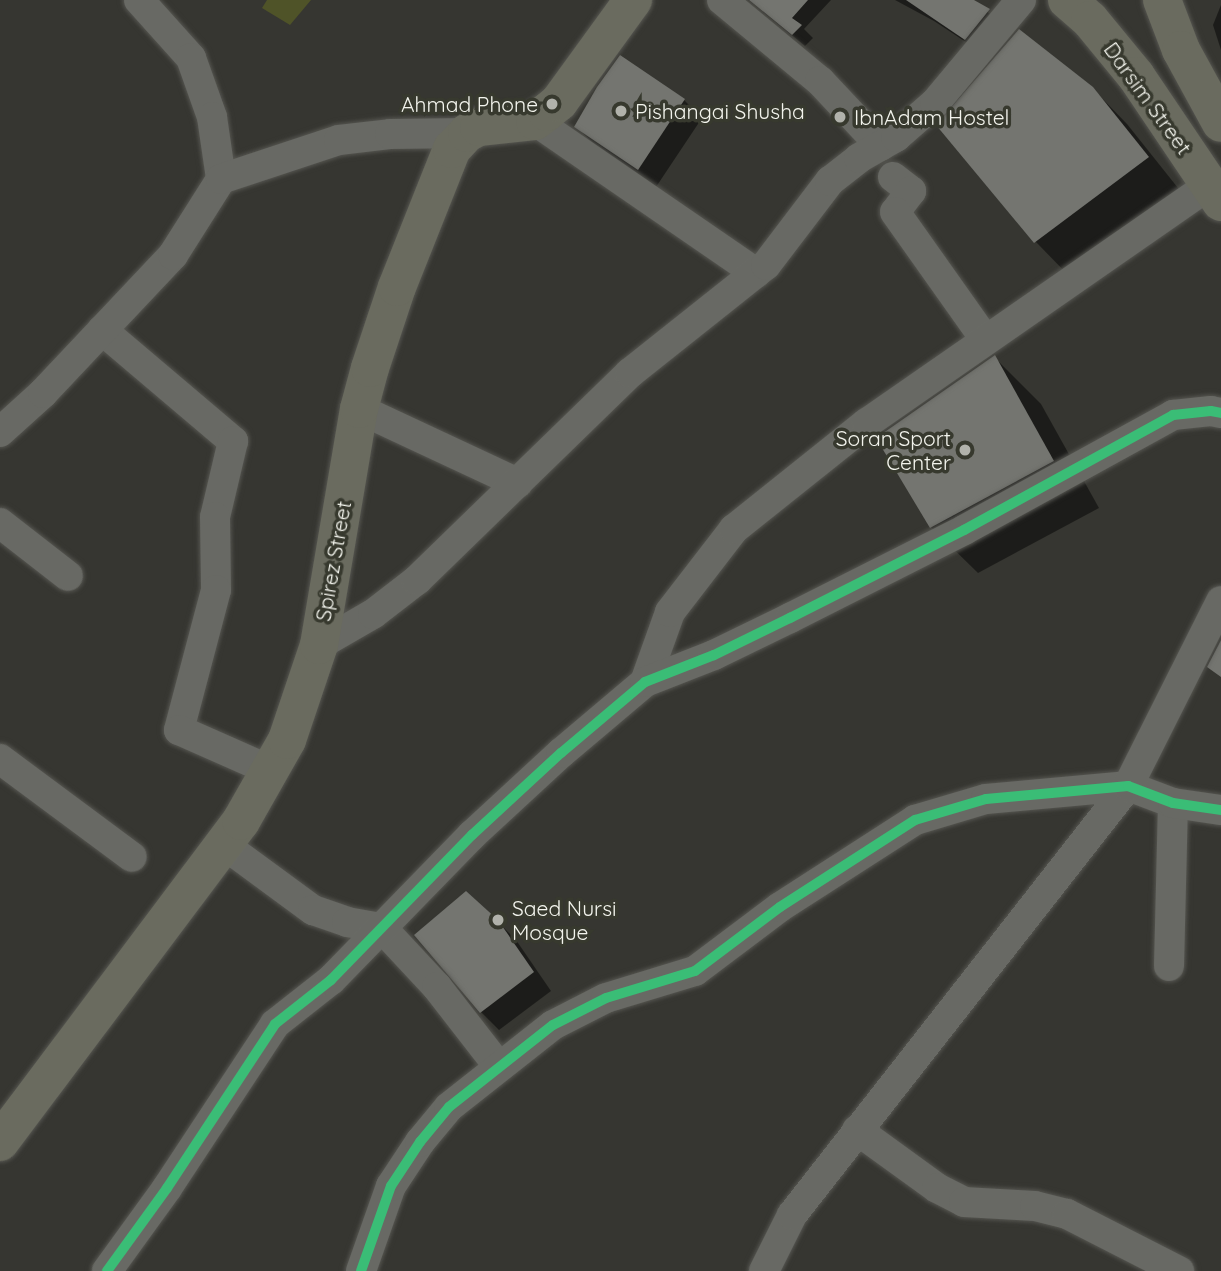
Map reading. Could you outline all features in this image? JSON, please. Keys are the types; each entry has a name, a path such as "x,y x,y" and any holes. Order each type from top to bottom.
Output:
{"main road":[{"path":"467,133 492,123 535,121 559,102 633,0"},
{"name":"Darsim Street","path":"1067,0 1090,20 1136,76 1215,194"},
{"path":"1162,0 1181,50 1221,123"},
{"name":"Spirez Street","path":"0,1142 223,844 272,771 300,709 319,645 359,410 397,287 447,159 467,133"}],"street":[{"path":"139,0 191,58 212,117 221,179"},
{"path":"722,0 820,81 881,146"},
{"path":"319,645 373,614 417,580 629,373 766,265 830,181 859,158 896,137 935,103 1021,0"},
{"path":"535,121 756,273"},
{"path":"0,432 43,393 173,255 221,179 339,140 390,134 467,133"},
{"path":"893,177 911,191 895,212 985,339"},
{"path":"645,682 670,612 734,529 832,449 985,339 1215,194"},
{"path":"102,330 233,441 215,517 216,590 179,730 272,771"},
{"path":"359,410 518,483"},
{"path":"107,1271 167,1188 275,1024 331,980 472,835 561,752 645,682 713,655 790,618 964,530 1173,415 1221,412"},
{"path":"0,523 68,576"},
{"path":"764,1271 792,1215 1128,786 1221,601"},
{"path":"0,759 132,857"},
{"path":"361,1271 391,1186 420,1142 449,1107 553,1025 606,998 695,971 780,907 915,820 986,799 1128,786 1173,803 1221,810"},
{"path":"1169,966 1173,803"},
{"path":"223,844 313,910 347,922 382,928 437,987 499,1067"},
{"path":"857,1130 937,1188 964,1202 1035,1206 1067,1214 1179,1271"}],"green space":[{"path":"267,0 311,0 290,25 262,8"}],"building":[{"path":"749,0 808,0 792,18 802,25 792,35"},
{"path":"906,0 974,0 990,9 965,40"},
{"path":"1019,29 1093,87 1149,157 1034,243 936,125"},
{"path":"620,55 685,99 638,170 574,127 597,87"},
{"name":"Soran Sport Center","path":"995,355 1054,461 930,528 876,438"},
{"path":"1221,640 1221,677 1207,667"},
{"path":"466,891 498,920 534,972 480,1013 414,935"}],"cycle path":[{"path":"107,1271 167,1188 275,1024 331,980 472,835 561,753 645,682 714,655 790,618 964,530 1173,415 1211,411 1221,413"},
{"path":"361,1271 391,1186 420,1142 449,1107 553,1025 606,998 695,971 780,907 915,820 986,799 1128,786 1173,803 1221,810"}],"place":[{"name":"Ahmad Phone","path":"552,104"},
{"name":"Pishangai Shusha","path":"621,111"},
{"name":"IbnAdam Hostel","path":"840,117"},
{"name":"Soran Sport Center","path":"965,450"},
{"name":"Saed Nursi Mosque","path":"498,920"}]}
